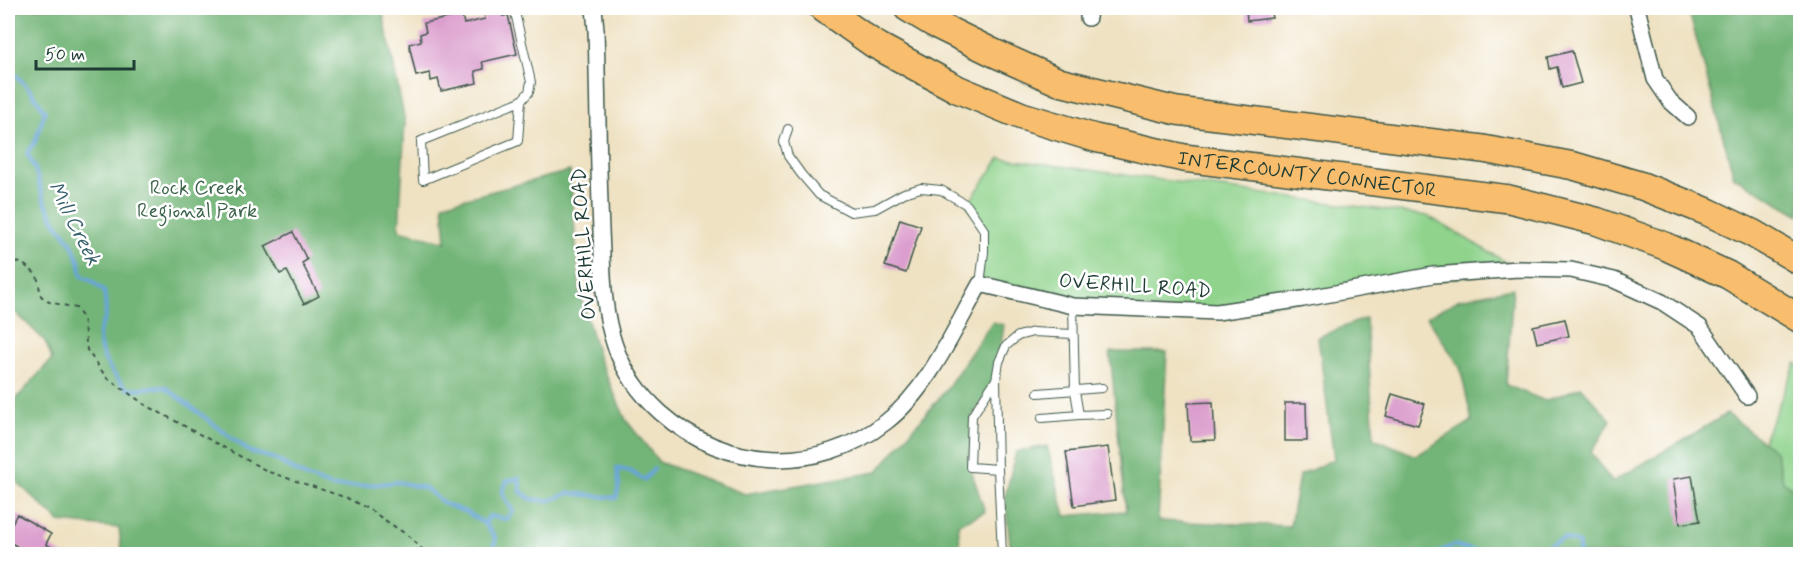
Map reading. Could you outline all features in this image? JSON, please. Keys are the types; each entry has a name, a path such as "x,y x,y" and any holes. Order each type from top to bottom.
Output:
{"highway":[{"name":"INTERCOUNTY CONNECTOR","path":"823,8 874,44 957,89 1022,116 1095,138 1184,158 1509,199 1596,221 1665,246 1728,275 1800,319"},
{"path":"908,8 933,24 1059,82 1178,111 1483,149 1574,166 1642,186 1708,212 1752,233 1800,261"}],"street":[{"name":"OVERHILL ROAD","path":"594,8 603,288 610,330 626,370 653,406 687,433 725,450 764,459 808,457 857,441 888,421 924,382 980,284 1073,306 1217,312 1433,275 1518,269 1571,270 1614,280 1662,302 1700,327 1747,396"},
{"path":"1637,8 1655,79 1670,101 1688,117"}],"lane":[{"path":"514,8 531,82 529,92 521,101 421,141 423,180 518,141 521,101"},
{"path":"788,129 784,142 788,156 801,174 819,195 851,212 875,209 904,192 921,188 941,190 967,205 984,230 980,284"},
{"path":"1073,306 1075,391 1079,415"},
{"path":"1002,555 996,380 999,362 1006,346 1018,336 1033,332 1073,334"},
{"path":"996,380 972,416 970,467 998,469"},
{"path":"1038,393 1102,388"},
{"path":"1042,418 1107,414"}],"path":[{"path":"8,266 15,262 22,263 37,275 41,296 49,302 76,308 83,318 87,350 106,377 144,404 269,472 347,498 370,510 410,537 423,550 423,555"}],"green space":[{"name":"Rock Creek Regional Park","path":"34,8 382,8 405,122 399,230 446,242 443,204 570,171 580,294 599,359 626,420 659,462 745,494 877,472 945,391 992,322 1004,325 996,380 972,416 970,467 985,512 958,524 961,554 122,554 119,528 60,522 8,474 8,408 52,359 45,341 8,305 8,10"},
{"path":"1688,8 1800,8 1800,215 1734,177"},
{"path":"1000,158 1428,216 1518,269 1217,312 1073,306 980,284 984,230 967,205"},
{"path":"1513,288 1506,385 1545,401 1581,387 1611,420 1591,453 1612,482 1727,414 1776,452 1783,481 1800,495 1800,554 1011,554 1005,497 1016,452 1047,446 1065,516 1126,511 1110,352 1167,352 1158,521 1290,526 1299,476 1334,459 1318,337 1366,318 1374,438 1416,456 1472,421 1460,367 1427,317 1460,299"},
{"path":"1796,363 1800,366 1800,495 1783,481 1776,452 1763,442"}],"building":[{"path":"501,8 503,16 508,15 517,54 482,62 484,69 475,71 477,83 441,91 438,79 431,81 430,73 416,76 409,44 421,41 420,34 426,32 424,23 462,15 464,24 485,19 484,12"},
{"path":"1246,8 1270,8 1272,18 1247,21"},
{"path":"1572,51 1581,83 1562,88 1557,67 1550,69 1548,57"},
{"path":"900,219 921,226 906,273 885,266"},
{"path":"293,232 307,260 302,263 319,296 304,304 287,271 280,274 265,246"},
{"path":"1565,319 1569,336 1537,343 1533,326"},
{"path":"1392,394 1425,404 1418,425 1386,416"},
{"path":"1213,402 1215,440 1190,441 1188,403"},
{"path":"1285,403 1306,403 1307,441 1285,441"},
{"path":"1108,447 1115,500 1074,506 1066,452"},
{"path":"1692,476 1700,521 1680,524 1673,479"},
{"path":"17,514 51,534 46,544 64,555 31,555 8,541 8,531"}],"waterway":[{"name":"Mill Creek","path":"8,73 15,74 45,111 35,142 27,153 35,169 44,200 55,221 71,242 82,276 104,291 106,313 99,332 99,340 107,364 122,383 128,389 165,387 250,452 273,458 304,476 332,487 398,482 425,488 445,504 468,513 485,524 496,539 491,553 486,554"},
{"path":"485,524 489,516 507,519 513,511 502,492 507,481 519,478 521,492 531,499 548,501 569,493 616,498 619,485 617,468 630,471 644,480 654,469"},
{"path":"1531,554 1564,538 1579,544 1579,554"},
{"path":"1435,554 1454,545 1486,554"}]}
